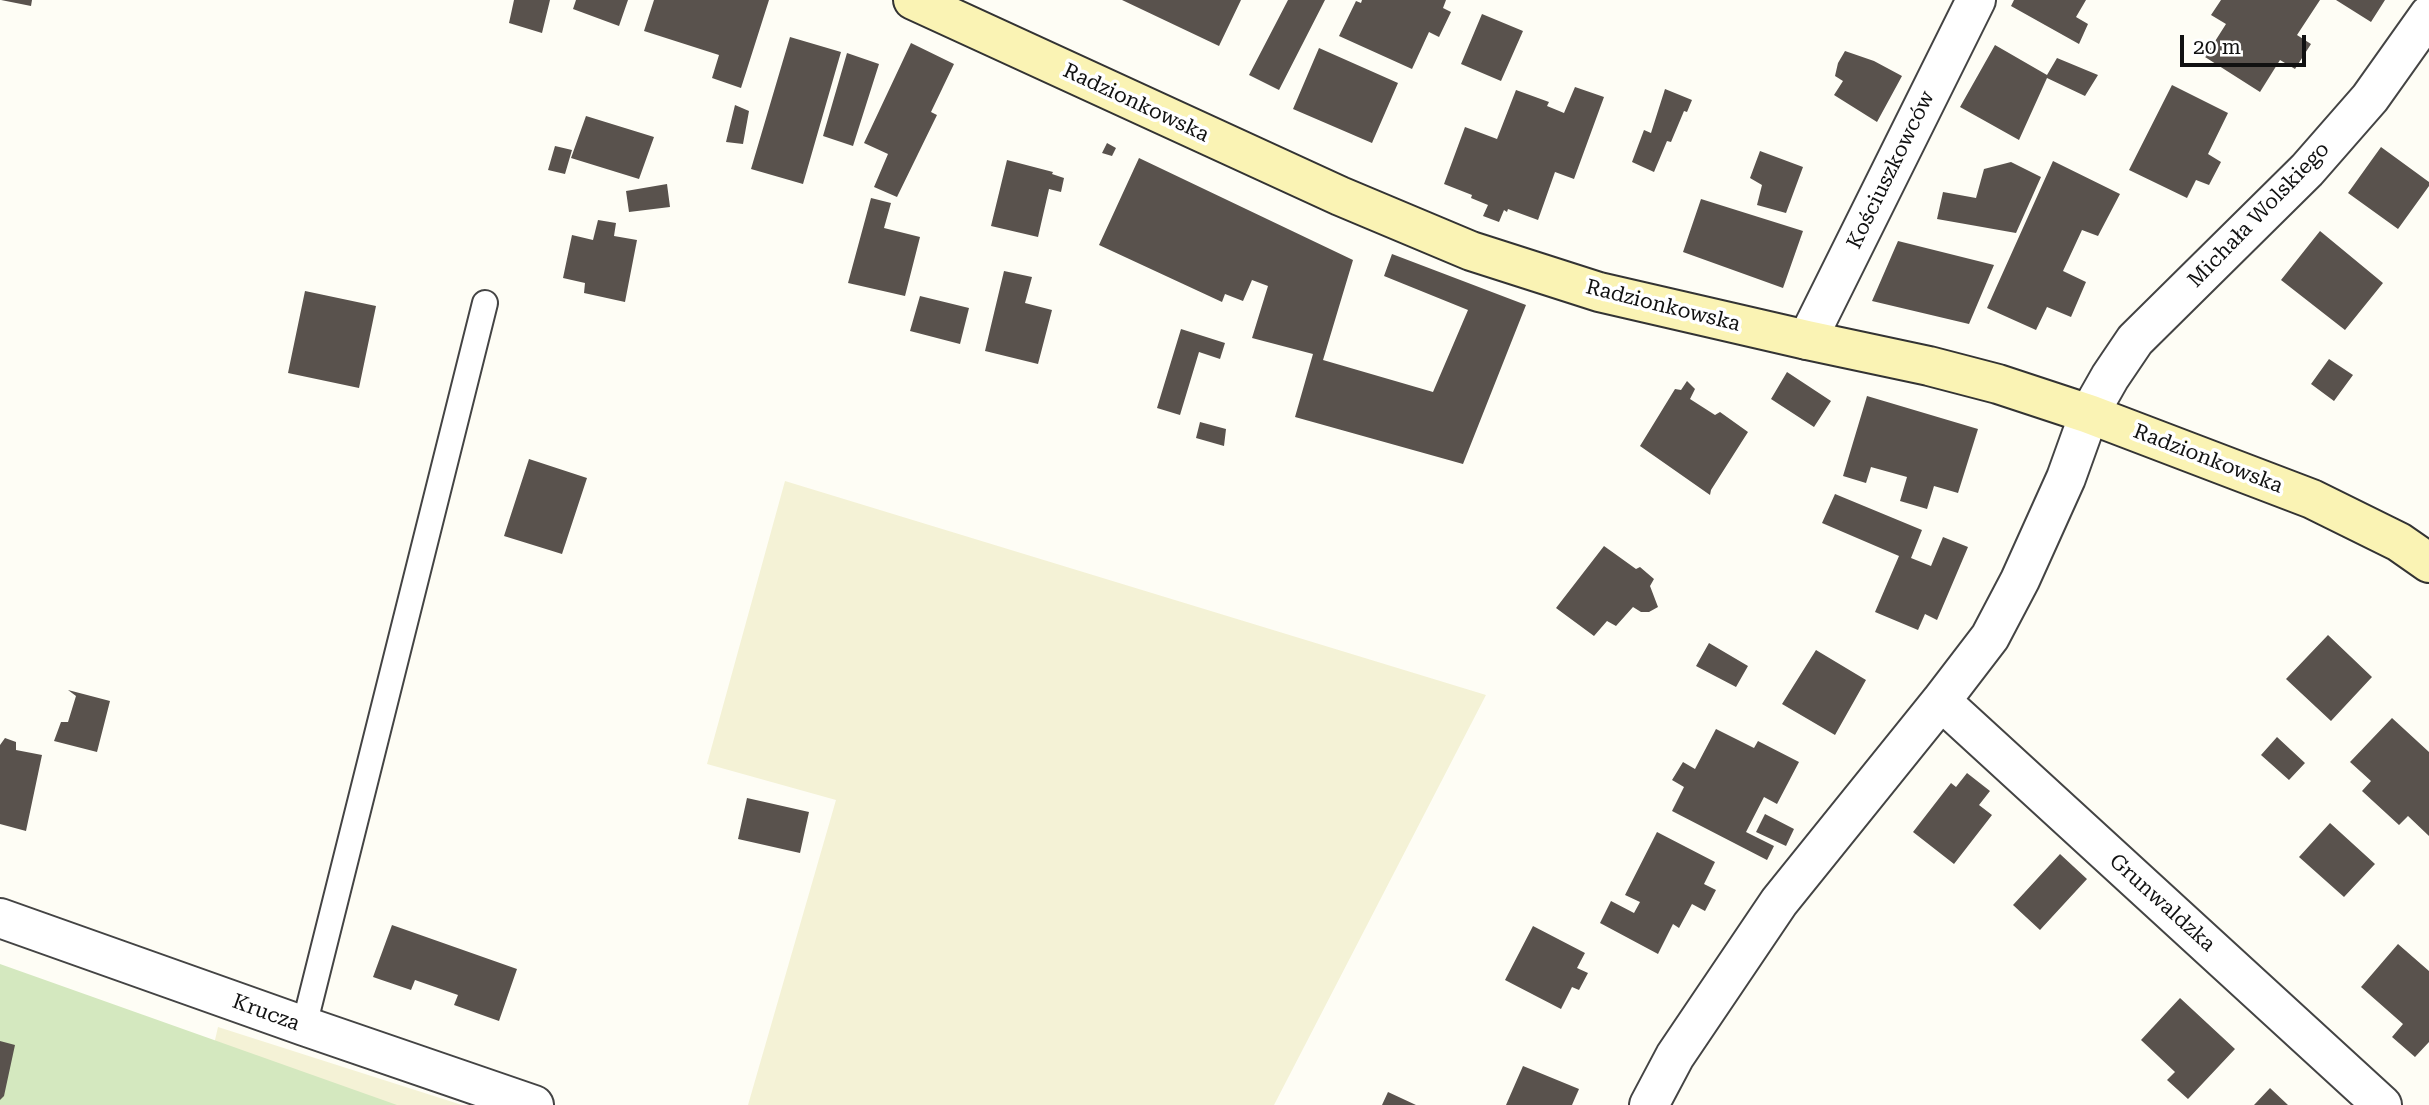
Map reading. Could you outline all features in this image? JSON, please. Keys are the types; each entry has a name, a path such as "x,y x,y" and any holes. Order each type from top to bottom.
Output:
{"street":[{"name":"Radzionkowska","path":"913,0 1340,196 1471,251 1599,292 1941,369 1998,384 2090,414 2312,499 2399,542 2429,564"},
{"name":"Kościuszkowców","path":"1807,340 1976,0"},
{"name":"Michała Wolskiego","path":"2090,414 2110,377 2135,340 2307,170 2370,98 2429,15"},
{"path":"1650,1105 1675,1056 1779,902 1990,637 2020,580 2066,478 2090,414"},
{"name":"Grunwaldzka","path":"1941,701 2382,1105"},
{"name":"Krucza","path":"0,918 534,1105"}],"lane":[{"path":"304,1026 485,303"}],"shaded area":[{"path":"785,481 1486,695 1274,1105 748,1105 836,800 707,764"},
{"path":"218,1027 462,1105 200,1105"}],"green space":[{"path":"0,964 397,1105 0,1105"}],"building":[{"path":"1,0 32,0 31,6"},
{"path":"514,0 550,0 542,33 509,23"},
{"path":"576,0 628,0 619,26 573,9"},
{"path":"654,0 769,0 741,88 712,78 719,55 644,31"},
{"path":"1122,0 1241,0 1219,46"},
{"path":"1288,0 1325,0 1279,90 1249,75"},
{"path":"1362,0 1446,0 1443,8 1451,12 1439,37 1429,32 1412,69 1339,36 1356,1 1361,3"},
{"path":"2014,0 2086,0 2076,17 2088,24 2079,44 2011,6"},
{"path":"2221,0 2320,0 2297,35 2311,44 2295,69 2280,60 2260,92 2205,57 2226,24 2211,15"},
{"path":"2336,0 2385,0 2371,22"},
{"path":"1482,14 1523,31 1501,81 1461,64"},
{"path":"790,37 841,52 803,184 751,169"},
{"path":"911,43 954,64 931,112 937,115 897,197 874,187 888,154 864,143"},
{"path":"1995,45 2047,75 2057,58 2098,75 2085,96 2047,78 2019,140 1960,107"},
{"path":"1319,48 1398,83 1372,143 1293,109"},
{"path":"1845,51 1874,61 1902,76 1877,122 1834,95 1843,81 1835,76"},
{"path":"847,53 879,64 853,146 823,136"},
{"path":"2172,85 2228,113 2208,154 2221,162 2209,185 2196,180 2187,198 2129,170"},
{"path":"1575,87 1604,97 1574,179 1555,172 1538,220 1508,209 1507,212 1504,210 1499,222 1483,216 1488,205 1471,198 1472,195 1444,184 1465,127 1497,139 1516,90 1549,102 1547,106 1564,113"},
{"path":"1665,89 1692,100 1687,112 1684,111 1671,142 1667,141 1654,172 1632,162 1644,130 1651,133"},
{"path":"735,105 749,111 743,144 726,142"},
{"path":"586,116 654,137 639,179 571,158"},
{"path":"1107,143 1116,148 1112,156 1102,153"},
{"path":"555,146 572,150 565,174 548,170"},
{"path":"2381,147 2429,182 2429,186 2398,229 2348,193"},
{"path":"1760,151 1803,167 1786,213 1757,205 1762,185 1750,178"},
{"path":"1139,158 1353,260 1323,360 1433,392 1468,310 1384,276 1392,254 1526,305 1463,464 1295,417 1313,354 1252,338 1268,286 1252,280 1243,301 1225,294 1222,302 1099,245"},
{"path":"1007,160 1053,172 1052,174 1064,178 1061,192 1049,189 1038,237 991,226"},
{"path":"2053,161 2120,194 2098,236 2082,230 2063,271 2086,282 2071,317 2047,307 2036,330 1987,308"},
{"path":"2011,162 2041,177 2016,233 1937,219 1943,192 1976,198 1984,169"},
{"path":"667,184 670,207 629,212 626,191"},
{"path":"871,198 891,203 884,228 920,237 905,296 848,283"},
{"path":"1701,199 1803,231 1783,288 1683,252"},
{"path":"598,220 616,223 614,236 637,240 625,302 584,293 585,283 563,278 572,235 593,240"},
{"path":"2320,231 2383,283 2345,330 2281,280"},
{"path":"1898,241 1994,265 1969,324 1872,301"},
{"path":"1004,271 1032,277 1025,303 1052,310 1038,364 985,351"},
{"path":"305,291 376,306 359,388 288,373"},
{"path":"920,296 969,308 960,344 910,331"},
{"path":"1181,329 1225,343 1220,359 1199,352 1180,415 1157,408"},
{"path":"2329,359 2353,375 2334,401 2311,384"},
{"path":"1787,372 1831,401 1814,427 1771,399"},
{"path":"1687,381 1695,389 1690,399 1715,415 1720,412 1748,432 1710,495 1640,446 1675,389 1681,390"},
{"path":"1867,396 1978,429 1958,493 1934,486 1927,509 1900,501 1907,477 1871,467 1866,483 1843,476"},
{"path":"1200,422 1226,429 1224,446 1196,438"},
{"path":"529,459 587,478 562,554 504,536"},
{"path":"1835,494 1922,530 1911,558 1931,566 1943,537 1968,547 1937,620 1925,614 1918,630 1875,612 1899,556 1822,523"},
{"path":"1604,546 1636,569 1640,567 1654,579 1650,586 1658,607 1649,612 1641,612 1633,607 1616,626 1607,621 1594,636 1556,608"},
{"path":"2328,635 2372,677 2331,721 2286,679"},
{"path":"1709,643 1748,666 1736,687 1696,666"},
{"path":"1816,650 1866,680 1835,735 1782,704"},
{"path":"68,690 110,701 97,752 54,741 61,722 68,722 76,696"},
{"path":"2392,718 2429,752 2429,836 2408,816 2399,825 2362,791 2371,781 2350,762"},
{"path":"1716,729 1754,748 1758,741 1799,762 1777,804 1764,797 1746,832 1774,846 1767,860 1672,811 1684,787 1672,780 1683,762 1695,769"},
{"path":"2277,737 2305,763 2289,780 2261,755"},
{"path":"5,738 16,742 16,750 42,755 26,831 0,824 0,745"},
{"path":"1967,773 1990,791 1979,805 1992,815 1954,864 1913,832 1951,783 1956,787"},
{"path":"747,798 809,812 800,853 738,839"},
{"path":"1765,814 1794,829 1786,846 1756,832"},
{"path":"2330,823 2375,864 2344,897 2299,857"},
{"path":"1657,832 1715,862 1704,884 1716,890 1705,911 1692,904 1679,928 1673,924 1658,954 1600,923 1611,901 1634,913 1640,902 1625,895"},
{"path":"2060,854 2087,879 2040,930 2013,905"},
{"path":"392,925 517,969 499,1021 454,1005 458,995 415,980 411,990 373,977"},
{"path":"1533,926 1585,953 1577,968 1588,973 1579,990 1572,987 1561,1009 1505,980"},
{"path":"2398,944 2429,971 2429,1042 2415,1057 2392,1037 2403,1024 2361,987"},
{"path":"2180,998 2235,1049 2188,1099 2167,1080 2175,1072 2141,1040"},
{"path":"0,1041 15,1045 4,1096 0,1100"},
{"path":"1523,1066 1579,1089 1572,1105 1506,1105"},
{"path":"2270,1088 2288,1105 2254,1105"},
{"path":"1388,1092 1416,1105 1382,1105"}]}
